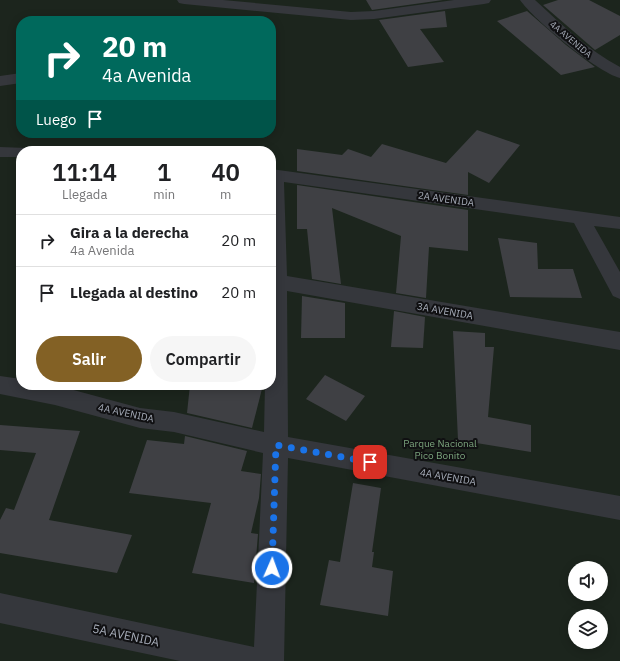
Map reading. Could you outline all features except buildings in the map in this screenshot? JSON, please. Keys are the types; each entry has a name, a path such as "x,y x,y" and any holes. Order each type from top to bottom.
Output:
{"street":[{"path":"184,0 288,12 351,16 374,15 484,0"},
{"name":"4A AVENIDA","path":"527,0 551,23 598,62 620,73"},
{"path":"0,81 16,79"},
{"path":"0,152 16,152"},
{"name":"2A AVENIDA","path":"276,175 620,223"},
{"path":"580,217 620,291"},
{"name":"3A AVENIDA","path":"276,282 620,341"},
{"name":"4A AVENIDA","path":"0,385 16,388"},
{"name":"4A AVENIDA","path":"28,390 55,395 140,418 174,422 276,445 620,508"},
{"path":"270,661 276,445 275,390"},
{"name":"5A AVENIDA","path":"0,608 252,661"}],"green space":[{"name":"Parque Nacional Pico Bonito","path":"0,0 620,0 620,661 0,661"}],"route":[{"path":"272,568 276,445 370,462"}]}
